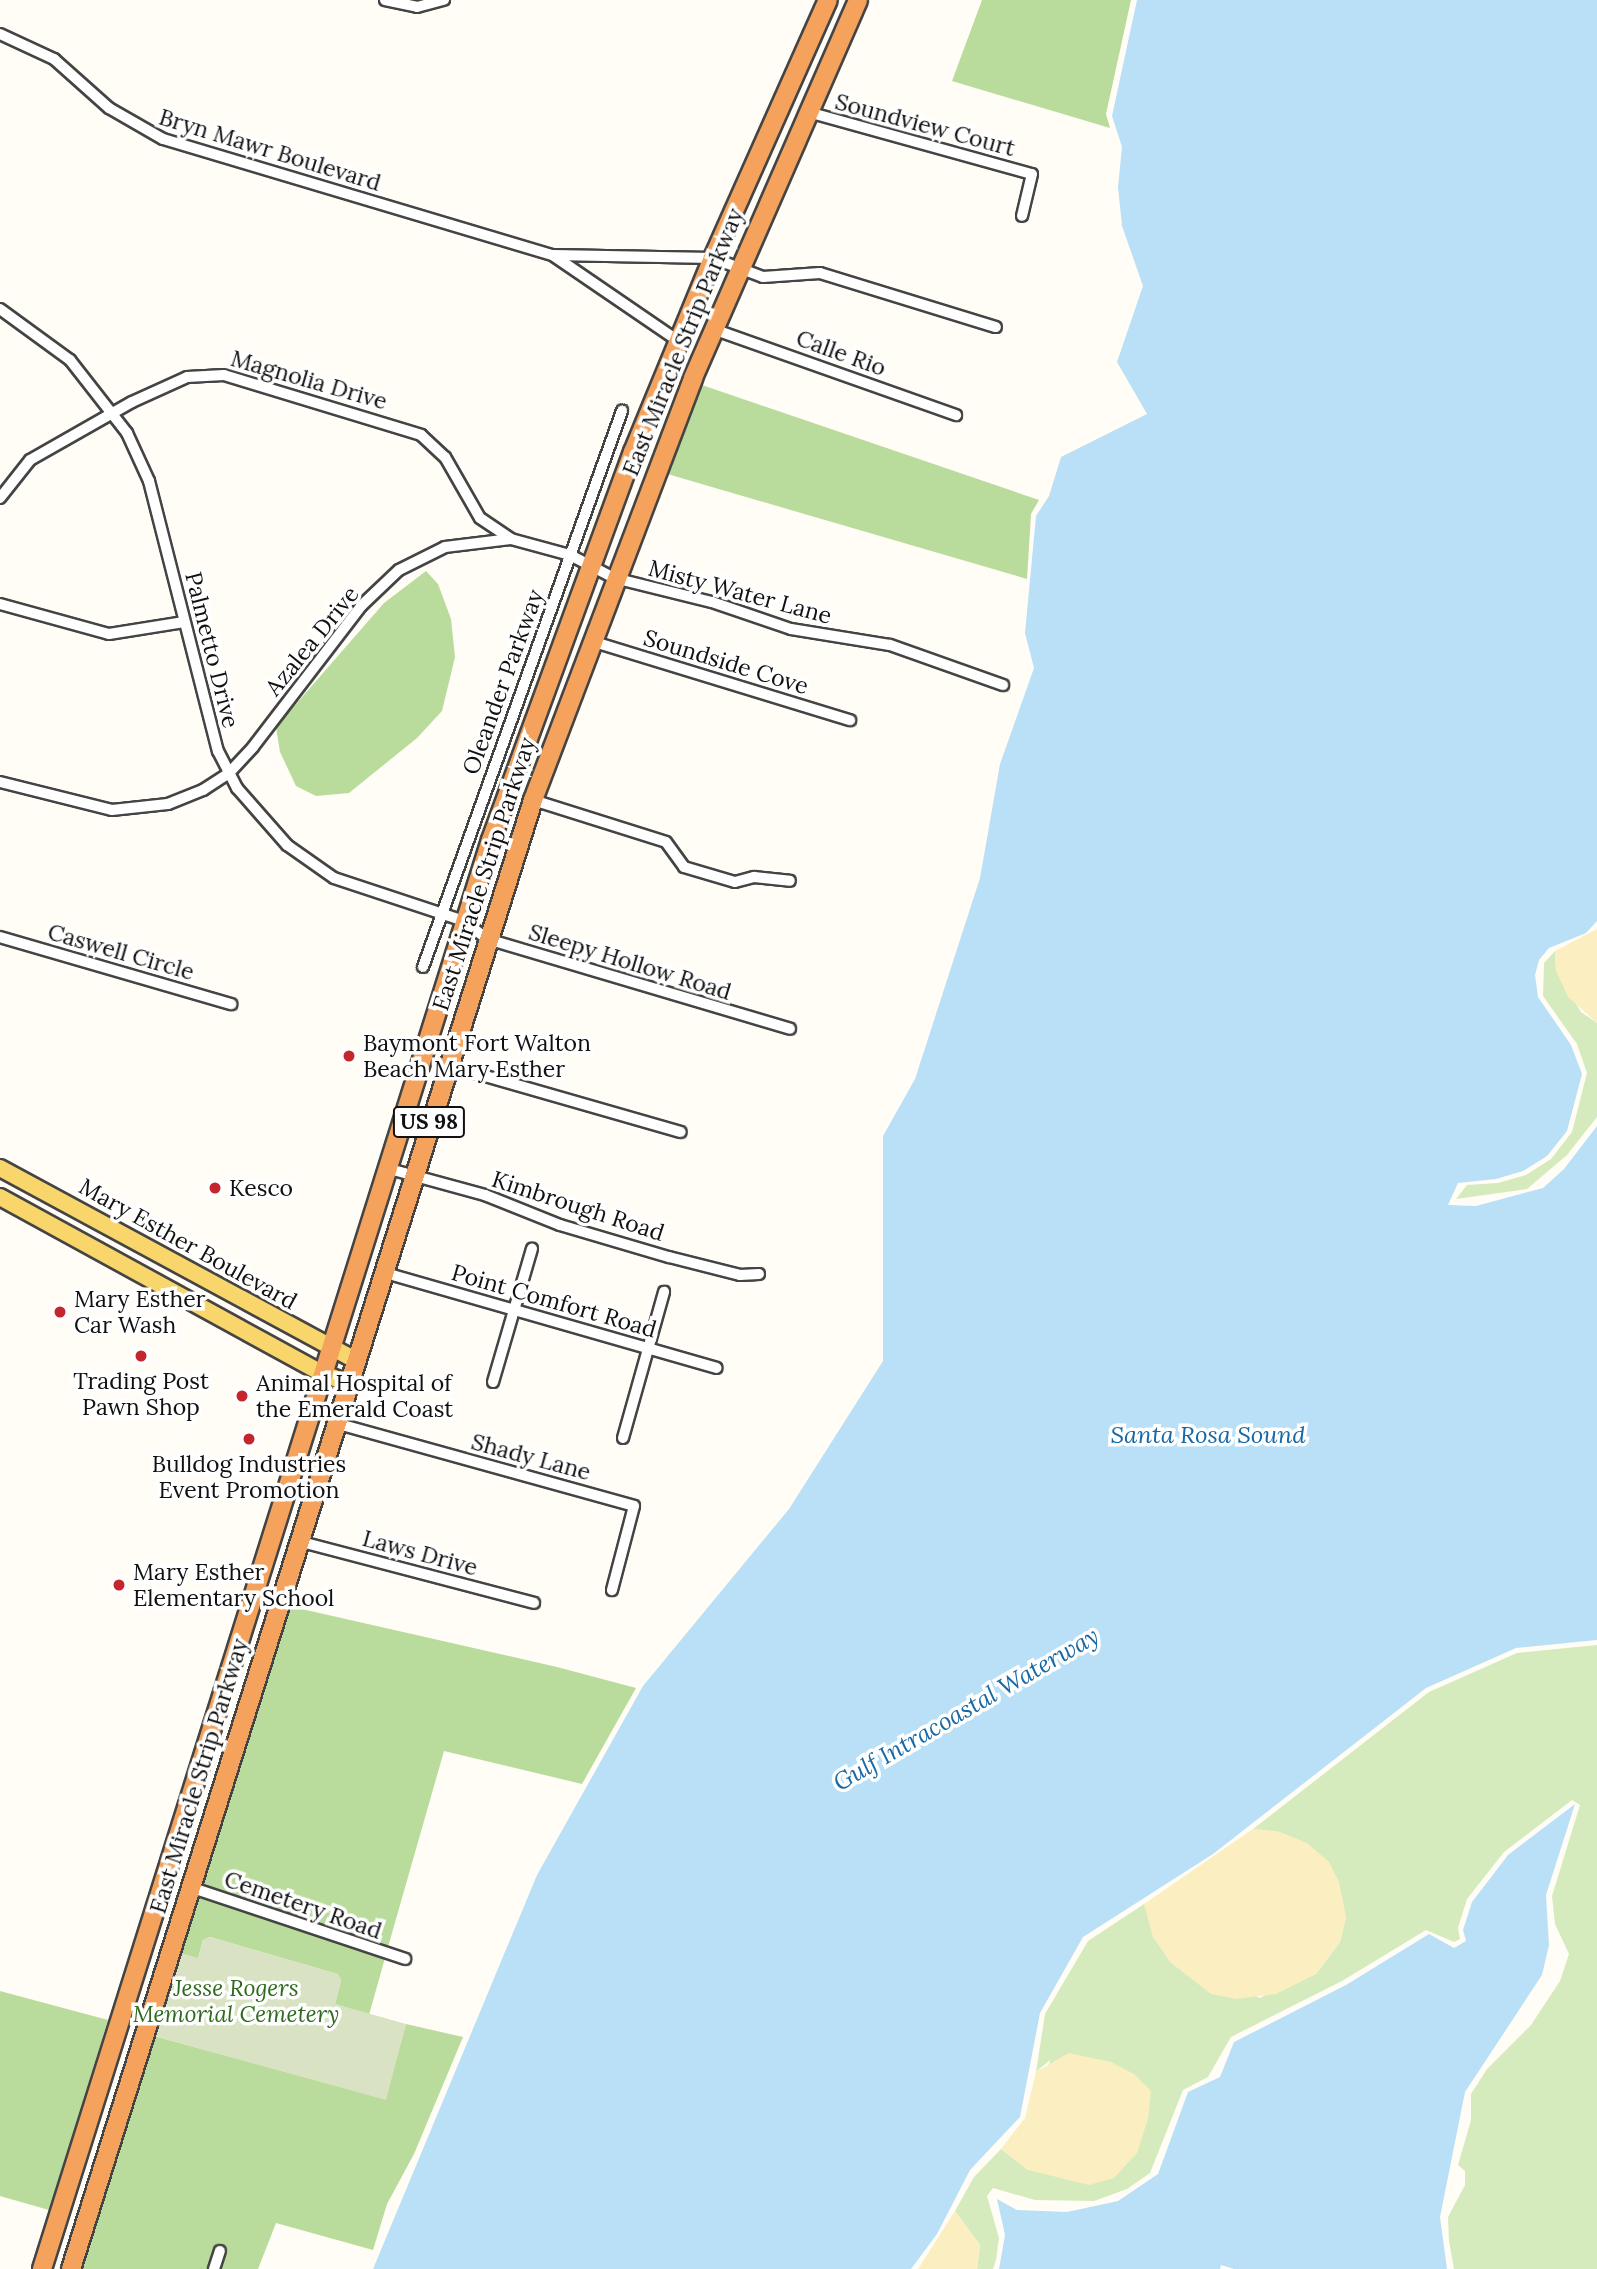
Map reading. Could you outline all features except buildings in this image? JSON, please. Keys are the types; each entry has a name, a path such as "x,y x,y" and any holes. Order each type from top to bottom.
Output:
{"highway":[{"name":"East Miracle Strip Parkway","path":"71,2269 334,1423 533,800 614,578 713,329 858,0"},
{"name":"East Miracle Strip Parkway","path":"42,2269 464,921 590,565 678,341 826,5"},
{"path":"826,5 848,21"}],"main road":[{"name":"Mary Esther Boulevard","path":"0,1168 355,1360"},
{"path":"0,1197 321,1373 348,1383"}],"street":[{"path":"385,0 417,7 444,0"},
{"name":"Bryn Mawr Boulevard","path":"0,34 54,59 109,107 163,139 553,255 713,258"},
{"name":"Soundview Court","path":"807,112 1032,174 1022,216"},
{"name":"Bryn Mawr Boulevard","path":"553,255 678,341"},
{"path":"713,258 763,277 820,273 996,327"},
{"name":"Palmetto Drive","path":"0,309 70,360 113,412 149,481 213,736 229,773 270,830 311,864 346,883 464,921"},
{"name":"Calle Rio","path":"713,329 956,415"},
{"name":"Magnolia Drive","path":"0,498 30,460 113,412 173,382 202,374 224,375 391,423 436,445 480,518 511,539"},
{"name":"Oleander Parkway","path":"423,967 622,411"},
{"name":"Azalea Drive","path":"0,782 87,807 144,809 203,790 229,773 361,606 399,570 445,547 511,539 570,555 590,565"},
{"name":"Misty Water Lane","path":"590,565 614,578 712,602 791,629 890,645 1003,685"},
{"path":"0,604 109,634 184,622"},
{"name":"Soundside Cove","path":"590,641 850,720"},
{"path":"533,800 666,842 684,867 735,882 754,877 790,881"},
{"name":"Sleepy Hollow Road","path":"464,921 487,939 790,1029"},
{"name":"Caswell Circle","path":"0,937 232,1004"},
{"path":"447,1065 681,1132"},
{"name":"Kimbrough Road","path":"385,1168 660,1255 740,1275 759,1274"},
{"path":"493,1382 532,1249"},
{"name":"Point Comfort Road","path":"382,1272 716,1368"},
{"path":"623,1438 664,1292"},
{"name":"Shady Lane","path":"334,1423 634,1506 612,1590"},
{"name":"Laws Drive","path":"298,1541 534,1603"},
{"name":"Cemetery Road","path":"190,1887 405,1959"},
{"path":"214,2269 220,2251"}],"green space":[{"path":"982,0 1131,0 1106,114 1110,128 952,81"},
{"path":"699,384 1039,500 1031,514 1027,579 664,473"},
{"path":"426,571 438,584 451,619 455,657 442,711 417,738 349,793 316,796 296,786 280,752 276,727 384,603"},
{"path":"1555,951 1556,971 1581,1012 1597,1023 1597,1117 1567,1155 1527,1189 1456,1199 1467,1185 1498,1183 1526,1175 1551,1159 1572,1132 1587,1073 1577,1044 1543,996 1544,963"},
{"path":"284,1605 557,1667 636,1688 582,1784 444,1751 388,1947 200,1884"},
{"path":"1597,1645 1597,2269 1454,2269 1449,2241 1448,2217 1465,2185 1465,2171 1458,2165 1471,2120 1471,2094 1487,2069 1531,2025 1560,1981 1569,1954 1555,1924 1552,1896 1580,1805 1572,1800 1504,1852 1467,1899 1458,1928 1460,1939 1454,1942 1426,1930 1342,1981 1231,2037 1208,2077 1183,2090 1150,2173 1127,2189 1094,2201 1035,2200 993,2188 987,2196 999,2238 996,2260 993,2269 977,2269 980,2245 955,2211 974,2177 1001,2149 1028,2170 1050,2060 1036,2072 1045,2014 1088,1941 1144,1904 1147,1912 1259,1998 1316,1974 1340,1942 1346,1917 1280,1832 1253,1829 1429,1692 1517,1653"},
{"path":"197,1895 385,1958 369,2015 335,2004 341,1980 337,1974 210,1937 203,1940 198,1959 180,1953"},
{"name":"Jesse Rogers Memorial Cemetery","path":"210,1937 338,1974 341,1980 335,2004 406,2024 386,2100 154,2036 180,1953 198,1958 203,1940"},
{"path":"0,1991 108,2020 49,2210 0,2196"},
{"path":"406,2024 463,2037 414,2154 387,2204 373,2250 276,2223 258,2269 221,2269 227,2248 216,2244 208,2269 81,2269 154,2036 385,2099"}],"sand":[{"path":"1597,929 1597,1023 1568,997 1556,971 1555,951"},
{"path":"1253,1829 1280,1832 1307,1843 1329,1862 1339,1882 1346,1917 1340,1942 1316,1974 1276,1994 1236,1999 1211,1994 1170,1962 1153,1937 1144,1904"},
{"path":"1069,2053 1111,2062 1134,2074 1151,2091 1148,2119 1137,2153 1114,2178 1089,2185 1028,2170 1001,2149 1025,2118 1036,2072"},
{"path":"955,2211 980,2245 977,2269 918,2269"}],"water":[{"name":"Santa Rosa Sound","path":"1137,0 1597,0 1597,921 1586,933 1549,948 1539,960 1535,975 1538,997 1571,1045 1582,1074 1567,1131 1547,1156 1523,1171 1496,1179 1458,1183 1448,1205 1476,1206 1543,1188 1564,1169 1597,1126 1597,1640 1516,1648 1426,1688 1213,1854 1083,1937 1040,2013 1020,2117 970,2170 937,2234 911,2269 373,2269 537,1875 643,1686 789,1509 883,1361 883,1136 915,1079 980,878 1000,764 1034,668 1025,633 1036,516 1049,496 1061,457 1147,414 1117,362 1143,286 1122,226 1118,187 1122,147 1112,116"},
{"path":"1575,1804 1546,1895 1549,1945 1542,1975 1465,2092 1440,2217 1447,2269 1234,2269 1221,2265 1220,2269 999,2269 1005,2235 997,2199 1017,2210 1067,2212 1118,2201 1158,2174 1188,2092 1220,2077 1234,2042 1346,1985 1429,1934 1454,1948 1466,1941 1463,1930 1472,1902 1508,1855"}],"place":[{"name":"Baymont Fort Walton Beach Mary Esther","path":"349,1056"},
{"name":"Kesco","path":"215,1188"},
{"name":"Mary Esther Car Wash","path":"60,1312"},
{"name":"Trading Post Pawn Shop","path":"141,1356"},
{"name":"Animal Hospital of the Emerald Coast","path":"242,1396"},
{"name":"Bulldog Industries Event Promotion","path":"249,1439"},
{"name":"Mary Esther Elementary School","path":"119,1585"}],"water label":[{"name":"Gulf Intracoastal Waterway","path":"966,1709"}]}
